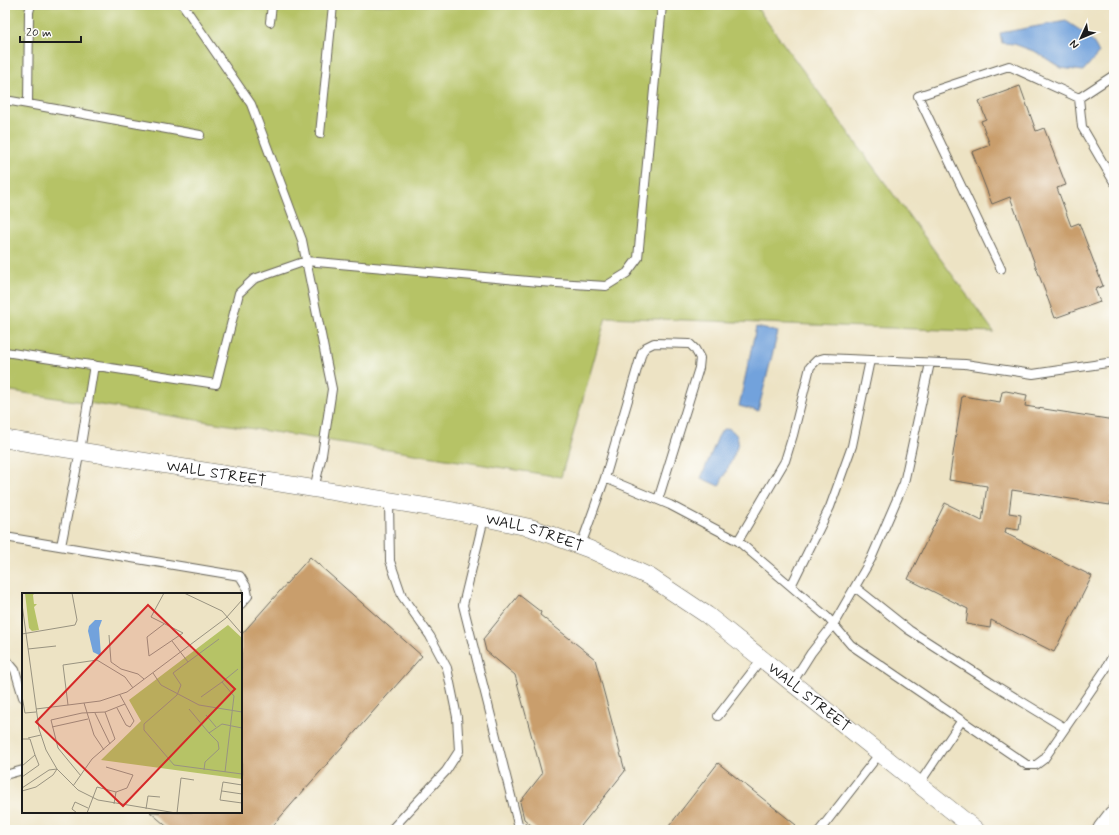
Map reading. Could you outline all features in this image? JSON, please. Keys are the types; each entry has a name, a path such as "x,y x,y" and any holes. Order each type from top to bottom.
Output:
{"street":[{"name":"WALL STREET","path":"5,439 454,511 532,528 580,545 650,578 708,615 762,660 976,830"},
{"path":"1104,830 1114,817"}],"lane":[{"path":"28,104 29,12 31,5"},
{"path":"182,5 251,104 302,240 332,389 322,455 314,489"},
{"path":"270,22 272,5"},
{"path":"320,134 334,5"},
{"path":"5,352 216,384 239,293 254,279 306,261 524,281 606,286 627,273 638,258 662,5"},
{"path":"1001,269 918,96 1009,66 1079,98"},
{"path":"1079,98 1114,75"},
{"path":"1079,98 1082,127 1114,182"},
{"path":"5,100 200,135"},
{"path":"580,545 605,478 642,352 646,346 654,343 690,344 700,358 699,368 658,500"},
{"path":"738,541 785,461 810,367 816,360 824,358 965,364 1033,374 1114,362"},
{"path":"791,586 830,507 852,446 870,360"},
{"path":"792,684 811,653 833,625 871,559 904,483 930,363"},
{"path":"61,546 80,451 94,365"},
{"path":"605,478 670,505 738,541 827,617 851,645 1027,765 1036,765 1044,759 1105,670 1114,653"},
{"path":"389,501 390,561 402,596 430,636 447,668 456,717 459,751 446,770 392,830"},
{"path":"484,518 463,605 518,824 526,830"},
{"path":"5,537 240,576 246,586 248,596 242,603"},
{"path":"855,587 909,630 992,684 1065,728"},
{"path":"5,658 19,670 22,690"},
{"path":"718,716 762,660"},
{"path":"918,784 962,720"},
{"path":"820,830 880,754"},
{"path":"5,775 22,770"}],"green space":[{"path":"5,5 755,5 994,332 606,317 561,477 5,390"}],"water":[{"path":"1066,21 1089,38 1099,53 1083,71 1061,68 1036,52 1014,44 1002,43 1000,33"},
{"path":"756,327 778,332 758,411 739,406"},
{"path":"728,428 737,436 738,444 719,486 701,478 718,437 722,430"}],"building":[{"path":"1020,86 1036,131 1044,128 1066,185 1057,188 1071,226 1079,223 1103,286 1095,289 1100,302 1055,318 1010,197 992,204 972,152 990,145 981,121 986,119 979,101"},
{"path":"1006,391 1027,395 1025,406 1114,420 1114,481 1110,505 1012,490 1009,513 1021,515 1019,530 1006,528 1005,533 1092,576 1054,652 991,620 990,628 966,624 968,609 908,579 945,503 982,521 987,486 949,480 962,396 1000,402 1002,392"},
{"path":"310,557 422,656 269,830 171,830 151,813 242,813 242,634"},
{"path":"519,595 541,612 540,615 595,659 625,771 581,826 582,827 580,830 537,830 524,819 520,802 542,774 515,675 486,651 483,639"},
{"path":"718,763 796,825 792,830 666,830"},
{"path":"127,826 129,830 105,830 116,827 117,829"}]}
